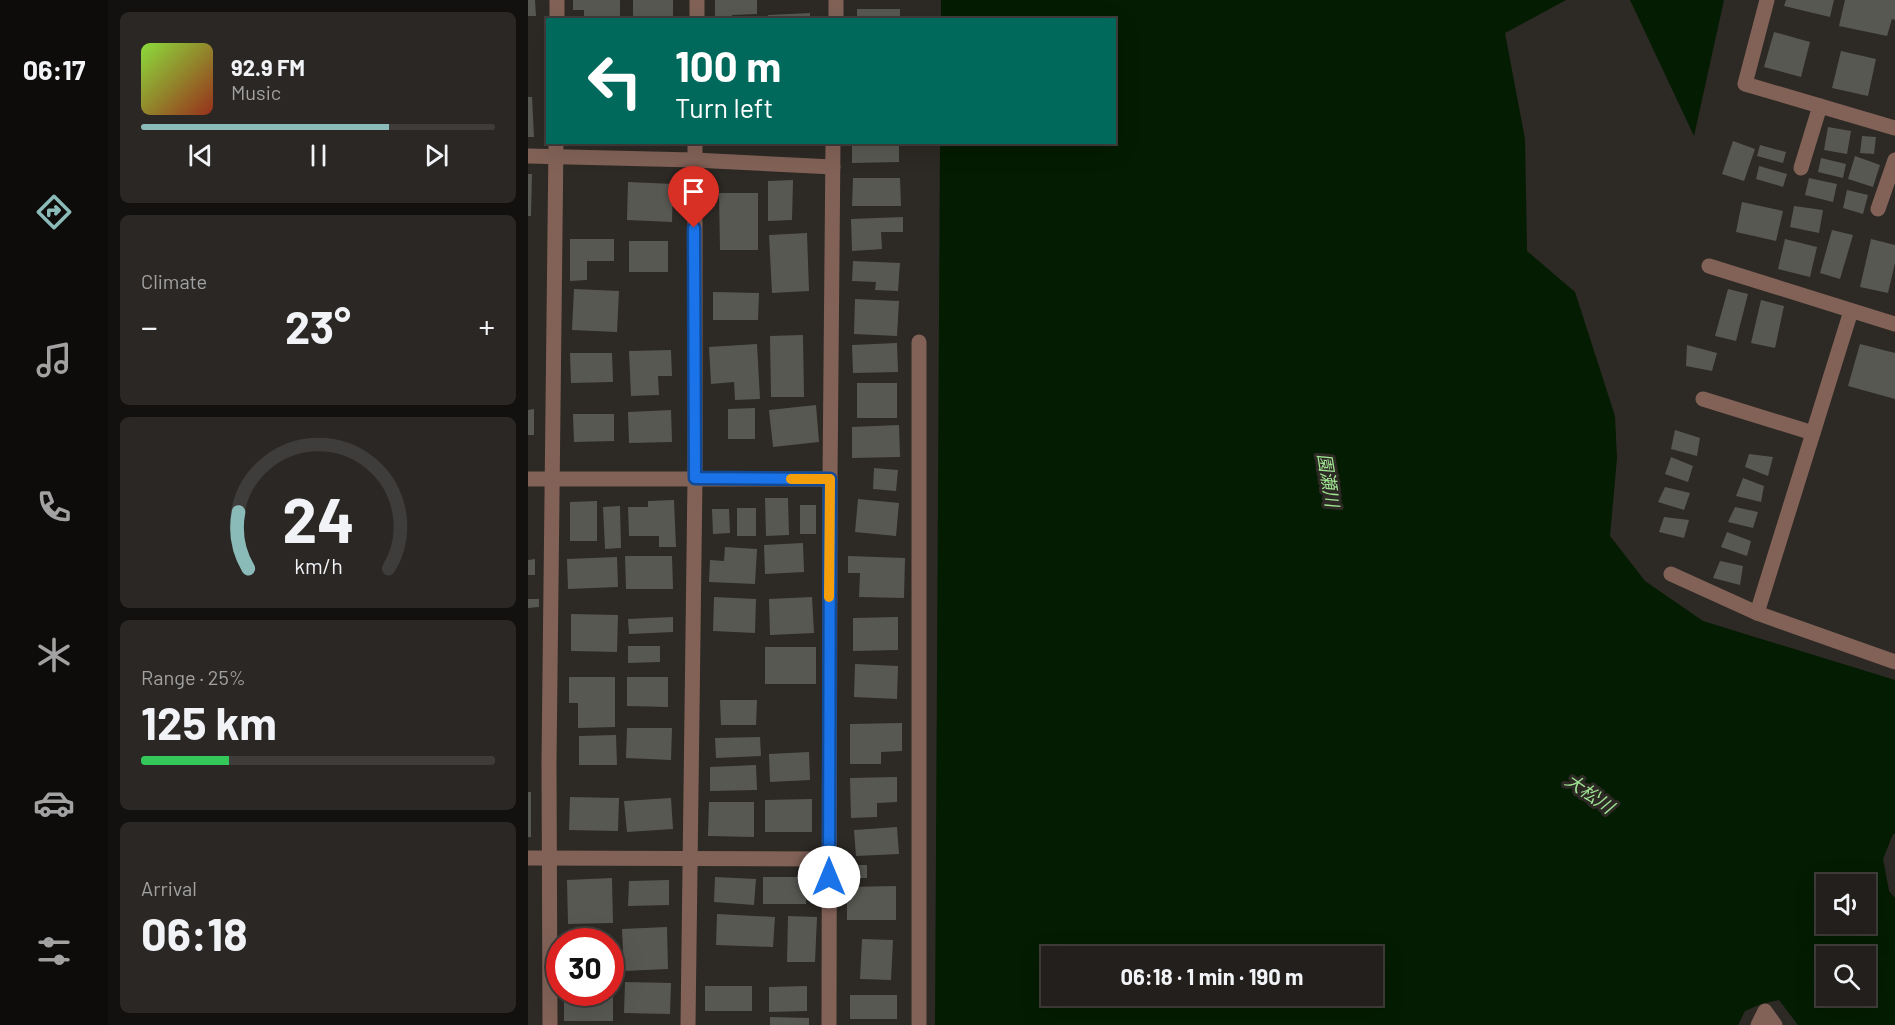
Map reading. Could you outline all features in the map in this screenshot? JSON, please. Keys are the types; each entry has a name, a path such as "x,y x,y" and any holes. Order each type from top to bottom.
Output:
{"street":[{"path":"557,0 557,18"},
{"path":"697,0 697,18"},
{"path":"836,0 836,18"},
{"path":"1767,0 1745,84 1820,106 1894,122"},
{"path":"1802,168 1820,106"},
{"path":"688,1025 695,478 694,144"},
{"path":"829,1025 833,144"},
{"path":"550,1025 549,762 556,149"},
{"path":"528,156 556,149 694,160 833,167"},
{"path":"1878,209 1895,160"},
{"path":"1709,266 1895,324"},
{"path":"1757,613 1851,311"},
{"path":"919,342 919,1025"},
{"path":"1703,399 1813,433"},
{"path":"528,478 830,479"},
{"path":"1671,574 1757,613 1895,662"},
{"path":"528,858 829,859"},
{"path":"1758,1025 1765,1011 1775,1025"}],"water":[{"path":"941,0 1566,0 1505,33 1525,139 1527,251 1575,292 1615,416 1617,458 1610,536 1645,581 1703,621 1895,680 1895,834 1893,834 1883,859 1889,891 1895,898 1895,1025 1798,1025 1779,1000 1745,1011 1738,1025 935,1025 940,144 1116,144 1116,18 941,18"},
{"path":"1630,0 1724,0 1694,136"}],"building":[{"path":"528,0 535,0 536,16 528,16"},
{"path":"573,0 620,0 620,18 584,18 584,10 573,10"},
{"path":"633,0 673,0 673,18 633,18"},
{"path":"715,0 757,0 757,14 715,18"},
{"path":"1786,0 1834,0 1830,17 1784,6"},
{"path":"1845,0 1895,0 1895,20 1892,19 1887,36 1839,26"},
{"path":"857,9 900,9 900,18 857,18"},
{"path":"810,13 810,18 768,18 768,15"},
{"path":"1774,32 1810,42 1801,77 1764,67"},
{"path":"1841,51 1876,59 1868,96 1832,88"},
{"path":"528,97 532,97 534,137 528,137"},
{"path":"1828,127 1851,131 1847,154 1824,150"},
{"path":"1862,136 1876,137 1874,154 1860,153"},
{"path":"1733,141 1755,149 1744,181 1722,174"},
{"path":"852,144 899,144 899,162 852,163"},
{"path":"1760,145 1786,152 1783,163 1757,156"},
{"path":"1855,156 1880,165 1873,187 1848,179"},
{"path":"1821,158 1846,164 1843,178 1818,172"},
{"path":"1759,166 1787,174 1783,187 1756,179"},
{"path":"528,174 532,174 531,216 528,216"},
{"path":"853,178 900,178 901,206 852,206"},
{"path":"1809,178 1837,184 1833,202 1805,195"},
{"path":"793,180 792,220 768,221 768,181"},
{"path":"628,182 673,184 672,222 627,220"},
{"path":"1847,190 1868,195 1863,214 1843,208"},
{"path":"719,193 758,193 758,250 720,250"},
{"path":"1742,202 1783,211 1776,241 1736,232"},
{"path":"1794,206 1823,210 1819,233 1790,227"},
{"path":"903,217 903,232 881,232 882,249 852,251 851,219"},
{"path":"1832,230 1853,235 1840,279 1820,273"},
{"path":"807,233 809,291 772,293 769,235"},
{"path":"570,239 614,239 614,261 587,261 587,280 570,281"},
{"path":"1785,239 1817,247 1810,277 1778,269"},
{"path":"1871,239 1895,245 1895,263 1888,293 1860,287"},
{"path":"629,241 668,241 668,272 629,272"},
{"path":"853,261 900,263 898,291 875,290 876,282 852,281"},
{"path":"574,289 619,291 617,332 572,330"},
{"path":"1728,289 1748,294 1736,341 1715,336"},
{"path":"713,292 759,293 758,320 713,320"},
{"path":"855,299 899,301 897,336 854,334"},
{"path":"1761,300 1784,306 1775,348 1751,343"},
{"path":"803,335 804,397 771,397 770,336"},
{"path":"897,343 898,372 853,373 852,345"},
{"path":"757,344 760,399 735,400 734,382 711,384 709,347"},
{"path":"1860,344 1895,353 1895,399 1848,386"},
{"path":"1687,345 1717,353 1712,371 1686,366"},
{"path":"671,350 672,376 658,376 659,395 631,396 629,351"},
{"path":"570,353 612,353 613,382 571,383"},
{"path":"857,383 897,383 897,418 857,418"},
{"path":"816,405 819,442 773,447 769,410"},
{"path":"755,408 755,439 728,439 728,409"},
{"path":"534,409 534,435 528,435 528,410"},
{"path":"671,410 672,442 629,443 628,412"},
{"path":"573,414 614,414 614,441 574,442"},
{"path":"899,425 900,457 852,458 852,427"},
{"path":"1675,430 1700,438 1697,456 1671,449"},
{"path":"1749,454 1773,457 1768,476 1745,467"},
{"path":"1671,457 1693,466 1688,482 1665,474"},
{"path":"874,468 898,470 896,491 873,489"},
{"path":"1743,478 1764,486 1761,502 1736,496"},
{"path":"1665,487 1690,493 1684,510 1658,502"},
{"path":"765,498 788,498 789,535 766,536"},
{"path":"858,499 899,503 896,536 855,532"},
{"path":"674,500 676,547 659,547 659,536 629,536 628,507 648,507 648,501"},
{"path":"597,501 597,541 570,541 570,502"},
{"path":"800,505 816,505 816,534 800,534"},
{"path":"620,506 621,548 605,549 603,507"},
{"path":"1735,507 1758,512 1753,528 1728,522"},
{"path":"737,508 756,508 756,536 737,536"},
{"path":"712,509 729,509 730,533 713,534"},
{"path":"1664,517 1689,520 1684,538 1659,532"},
{"path":"1727,532 1751,541 1747,556 1721,547"},
{"path":"803,543 804,572 765,574 764,545"},
{"path":"725,547 757,549 755,584 709,582 710,560 724,561"},
{"path":"625,556 672,556 673,589 626,589"},
{"path":"848,556 905,558 904,598 859,597 860,573 848,573"},
{"path":"617,557 618,587 568,589 567,559"},
{"path":"535,559 535,575 528,575 528,560"},
{"path":"1720,561 1743,566 1740,585 1713,578"},
{"path":"714,597 756,599 755,633 713,631"},
{"path":"812,597 814,633 770,635 769,599"},
{"path":"528,599 539,599 539,607 528,608"},
{"path":"571,614 618,615 617,652 571,651"},
{"path":"673,617 673,632 629,634 628,619"},
{"path":"898,617 898,650 853,651 853,618"},
{"path":"628,646 660,646 660,662 628,663"},
{"path":"765,647 816,647 816,684 765,684"},
{"path":"855,664 898,666 897,699 854,697"},
{"path":"569,677 615,677 615,727 578,728 578,703 569,703"},
{"path":"627,677 668,677 668,707 627,706"},
{"path":"720,700 757,700 756,725 721,725"},
{"path":"902,723 902,751 881,752 881,764 850,764 850,724"},
{"path":"627,728 672,728 671,760 626,758"},
{"path":"616,735 617,765 579,765 579,736"},
{"path":"760,737 761,756 716,758 715,738"},
{"path":"809,752 810,780 770,782 769,754"},
{"path":"756,765 757,790 710,791 710,767"},
{"path":"897,777 897,802 877,803 877,817 851,818 850,778"},
{"path":"528,792 531,792 531,837 528,837"},
{"path":"570,797 619,798 618,831 569,830"},
{"path":"671,798 673,829 627,832 624,801"},
{"path":"812,799 812,832 765,832 765,800"},
{"path":"709,802 754,802 754,837 708,836"},
{"path":"897,827 899,854 856,856 854,830"},
{"path":"843,865 867,865 867,878 843,878"},
{"path":"715,877 756,879 754,905 714,902"},
{"path":"763,877 806,877 806,904 763,904"},
{"path":"612,878 613,923 568,924 567,880"},
{"path":"669,880 669,905 628,906 629,881"},
{"path":"896,886 896,920 847,920 847,887"},
{"path":"717,914 775,917 773,947 716,945"},
{"path":"788,916 817,917 815,962 787,962"},
{"path":"667,927 668,969 624,971 624,929"},
{"path":"862,939 893,940 891,980 860,979"},
{"path":"625,982 671,983 670,1014 624,1013"},
{"path":"705,986 752,986 752,1011 705,1011"},
{"path":"807,986 807,1011 769,1012 769,987"},
{"path":"850,995 897,995 897,1019 850,1019"},
{"path":"564,1006 613,1006 613,1021 564,1021"},
{"path":"770,1017 809,1018 809,1025 770,1025"}],"slow traffic":[{"path":"791,479 830,479 829,597"}],"route":[{"path":"694,228 695,478 830,479 829,877"}],"water label":[{"name":"園瀬川","path":"1329,480"},
{"name":"大松川","path":"1590,793"}]}
